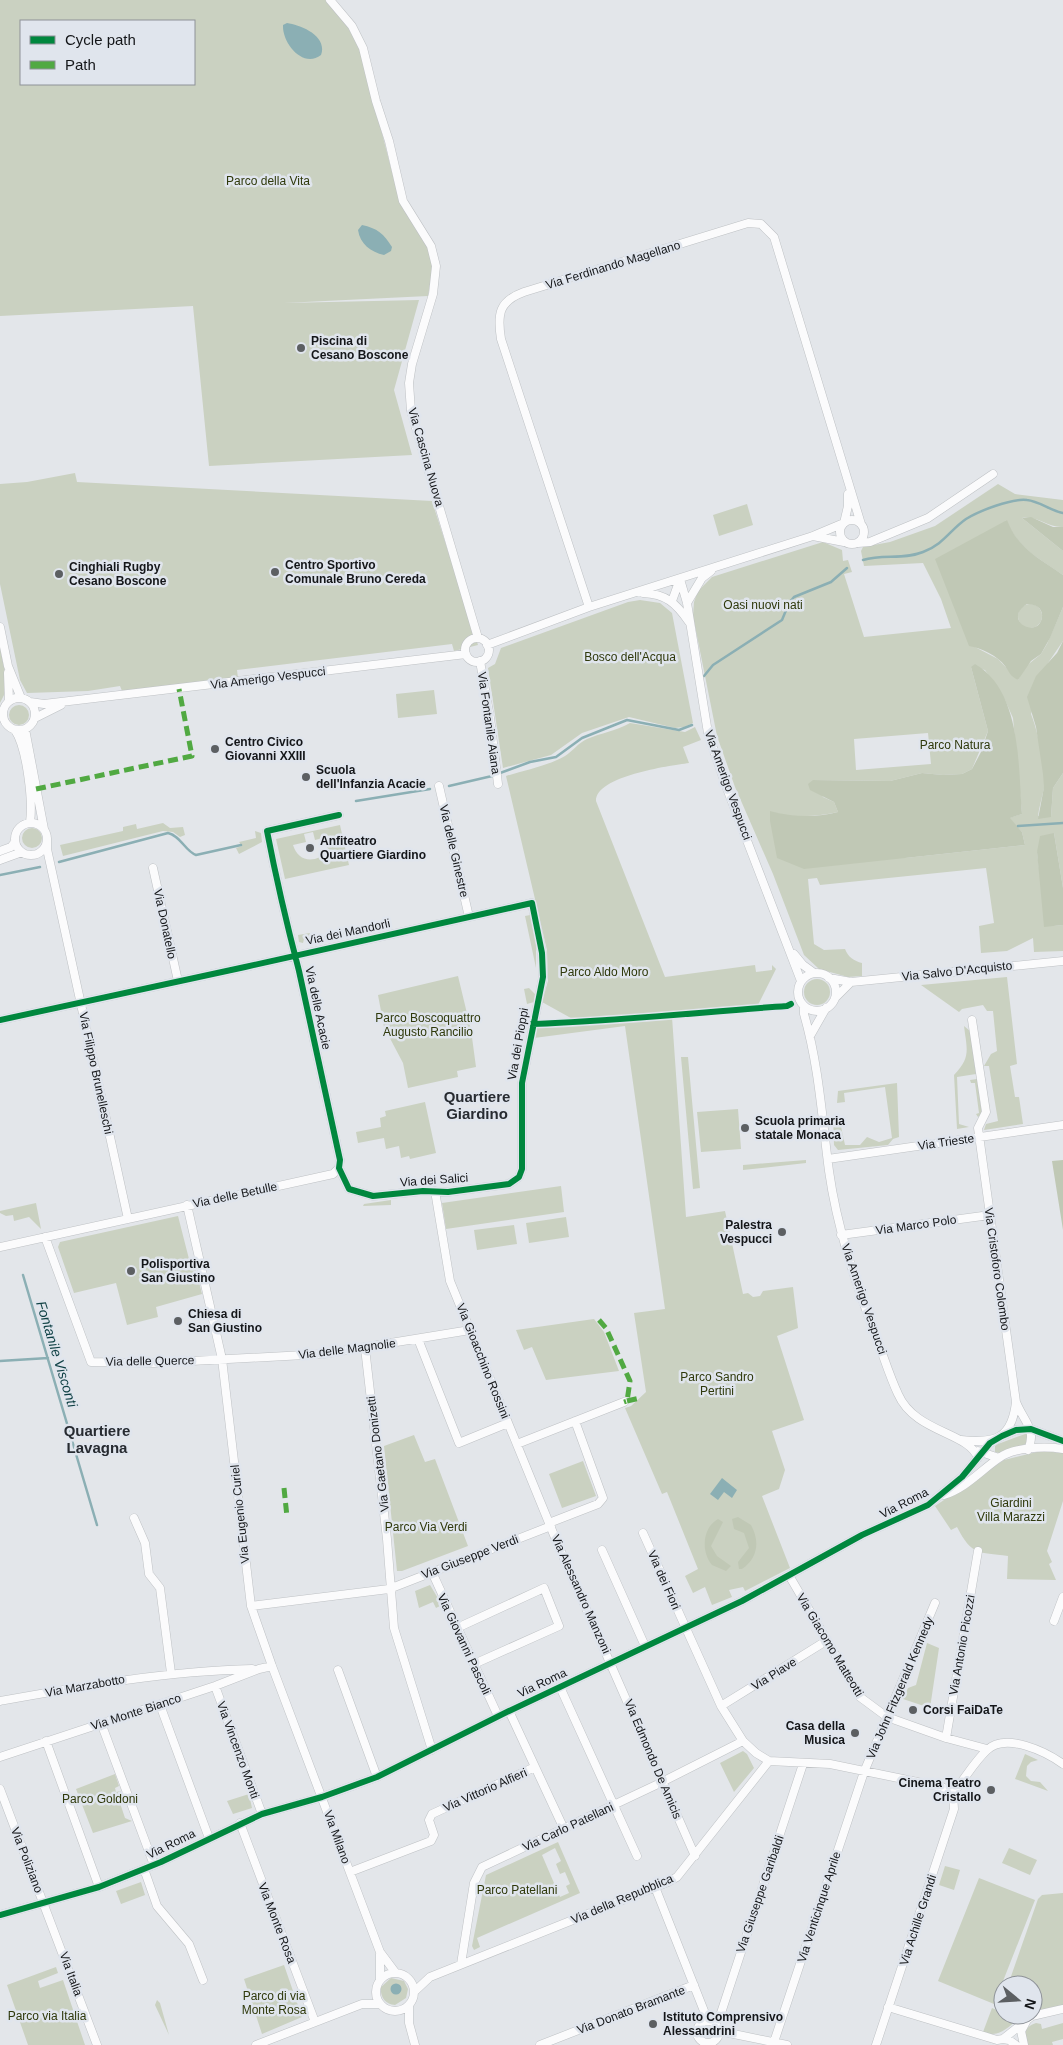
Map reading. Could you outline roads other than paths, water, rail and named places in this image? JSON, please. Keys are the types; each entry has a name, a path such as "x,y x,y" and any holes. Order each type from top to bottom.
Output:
{"street":[{"name":"Via Cascina Nuova","path":"330,0 352,26 363,48 376,101 390,141 403,202 431,246 436,266 436,283 412,364 409,383 411,411 478,638"},
{"name":"Via Ferdinando Magellano","path":"589,608 501,339 498,320 502,308 511,297 748,223 761,224 774,237 848,487 862,527"},
{"path":"812,536 851,545 870,542 933,516 993,474"},
{"name":"Via Ferdinando Magellano","path":"844,523 848,506 848,487"},
{"path":"487,644 589,608 812,536 851,520 882,536"},
{"path":"844,523 839,532 844,542"},
{"path":"858,543 863,538 862,527"},
{"path":"687,603 702,578 717,567"},
{"path":"672,601 680,579"},
{"name":"Via Amerigo Vespucci","path":"680,579 687,603 708,733 726,786 802,981 798,994 804,1006 804,1014 819,1081 828,1159 842,1235 867,1312 904,1405 911,1415 959,1440 980,1455 999,1458"},
{"path":"638,592 655,593 672,601 690,624"},
{"path":"0,627 8,666 9,701 3,709 3,718 7,726 15,730 25,729 34,718 34,709 30,702 21,698 9,701"},
{"path":"478,638 487,644 487,655 480,662 469,659 466,654 468,643 478,638"},
{"name":"Via Amerigo Vespucci","path":"30,702 44,704 466,654"},
{"name":"Via Fontanile Aiana","path":"480,662 490,718 498,784"},
{"path":"8,666 21,698"},
{"name":"Via Amerigo Vespucci","path":"34,718 70,701"},
{"path":"25,729 47,838 44,848 35,854"},
{"path":"15,730 22,746 32,803 30,822"},
{"name":"Via delle Ginestre","path":"439,786 469,917"},
{"name":"Via delle Acacie","path":"339,815 267,831 340,1160 339,1168 349,1189 361,1194"},
{"path":"30,822 44,829"},
{"path":"0,851 11,847 15,842 18,829 30,822"},
{"name":"Via Filippo Brunelleschi","path":"47,838 51,869 128,1219"},
{"path":"15,842 22,852"},
{"path":"0,860 22,852 35,854 51,869"},
{"name":"Via Donatello","path":"153,868 178,981"},
{"name":"Via dei Mandorli","path":"0,1020 532,903"},
{"name":"Via dei Pioppi","path":"509,1184 519,1177 522,1169 522,1083 543,977 542,953 532,903"},
{"name":"Via Amerigo Vespucci","path":"787,941 803,965 814,973 829,978"},
{"name":"Via Salvo D'Acquisto","path":"829,978 851,982 1063,961"},
{"path":"802,981 814,973"},
{"path":"829,978 835,990 834,999"},
{"path":"810,1036 826,1008 851,982"},
{"path":"804,1006 815,1011 826,1008"},
{"name":"Via Cristoforo Colombo","path":"972,1020 986,1112 978,1128 1016,1402"},
{"name":"Via Trieste","path":"828,1159 1063,1125"},
{"name":"Via delle Betulle","path":"0,1247 333,1174 339,1168"},
{"name":"Via dei Salici","path":"361,1194 373,1196 435,1191 448,1192 509,1184"},
{"name":"Via Gioacchino Rossini","path":"435,1191 450,1281 550,1524"},
{"name":"Via Eugenio Curiel","path":"187,1205 222,1359 251,1606 272,1666"},
{"name":"Via Marco Polo","path":"842,1235 990,1215"},
{"name":"Via delle Querce","path":"45,1237 92,1362 154,1363 222,1359"},
{"name":"Via delle Magnolie","path":"222,1359 323,1354 470,1330"},
{"path":"418,1339 458,1443 508,1423"},
{"name":"Via Gaetano Donizetti","path":"365,1348 386,1530 394,1628 432,1750"},
{"path":"517,1444 624,1402"},
{"path":"1016,1402 1031,1429 1032,1440 1028,1450"},
{"path":"1002,1436 1014,1420 1016,1402"},
{"name":"Via Giuseppe Verdi","path":"251,1606 390,1589 598,1504 603,1498 575,1421"},
{"path":"1031,1429 1063,1441"},
{"name":"Via Roma","path":"0,1915 100,1887 154,1865 262,1814 322,1797 377,1777 508,1711 790,1577 829,1553 928,1505 942,1495 990,1443 1016,1430 1031,1429"},
{"name":"Via Amerigo Vespucci","path":"959,1440 986,1440 1002,1436"},
{"name":"Via Roma","path":"942,1495 955,1491 1005,1454 1028,1450 1063,1449"},
{"path":"134,1518 145,1543 148,1574 160,1588 171,1673"},
{"name":"Via Alessandro Manzoni","path":"550,1524 612,1662"},
{"name":"Via dei Fiori","path":"643,1533 721,1706 743,1740 756,1753 769,1761"},
{"path":"602,1550 646,1646"},
{"name":"Via Antonio Picozzi","path":"946,1738 978,1551"},
{"name":"Via Giovanni Pascoli","path":"432,1572 498,1716"},
{"name":"Via Giacomo Matteotti","path":"790,1577 860,1697 887,1717 946,1738 987,1749"},
{"path":"457,1628 544,1588 559,1626 474,1664"},
{"path":"1054,1621 1063,1597"},
{"name":"Via John Fitzgerald Kennedy","path":"864,1772 936,1603"},
{"name":"Via Piave","path":"721,1706 826,1641"},
{"name":"Via Edmondo De Amicis","path":"612,1662 662,1783 695,1856"},
{"name":"Via Monte Bianco","path":"0,1757 160,1705 259,1668 272,1666"},
{"name":"Via Milano","path":"272,1666 380,1952 395,1972"},
{"name":"Via Marzabotto","path":"0,1701 171,1673 259,1668"},
{"path":"338,1670 377,1777"},
{"name":"Via Vincenzo Monti","path":"215,1686 262,1814"},
{"path":"560,1686 637,1856"},
{"path":"160,1705 209,1838"},
{"path":"508,1711 564,1829"},
{"path":"101,1723 154,1865"},
{"name":"Via Carlo Patellani","path":"461,1964 474,1882 479,1871 493,1861 662,1783 743,1740"},
{"path":"46,1742 100,1887"},
{"path":"769,1761 830,1764 942,1787 953,1793 987,1749 998,1744 1011,1744 1040,1751 1063,1764"},
{"name":"Via della Repubblica","path":"415,1991 430,1977 676,1877 695,1856 769,1761"},
{"name":"Via Giuseppe Garibaldi","path":"711,2022 720,2016 803,1764"},
{"name":"Via Vittorio Alfieri","path":"350,1872 431,1841 434,1835 429,1820 432,1814 535,1767"},
{"name":"Via Venticinque Aprile","path":"774,2042 864,1772"},
{"name":"Via Poliziano","path":"0,1789 44,1903"},
{"name":"Via Achille Grandi","path":"876,2045 954,1809 953,1793"},
{"name":"Via Monte Rosa","path":"240,1824 315,2022"},
{"path":"144,1869 157,1906 189,1944 203,1980"},
{"path":"655,1887 694,1985 711,2022 719,2031 787,2045"},
{"name":"Via Italia","path":"44,1903 97,2045"},
{"name":"Via Milano","path":"380,1952 380,1980"},
{"path":"362,2004 376,1991 380,1980 386,1974 395,1972 408,1977 415,1991 414,1999 409,2006 408,2016 415,2045"},
{"name":"Via della Repubblica","path":"408,1977 430,1977"},
{"name":"Via Donato Bramante","path":"540,2045 694,1985"},
{"path":"376,1991 380,2004"},
{"path":"256,2045 362,2004 380,2004 394,2011 401,2017 411,2033"},
{"path":"394,2011 409,2006"},
{"path":"888,2007 992,2040 1009,2040 1016,2045"},
{"path":"1043,2015 1063,2009"},
{"path":"711,2022 704,2022 698,2029 700,2038 708,2044 716,2040 719,2031"},
{"path":"1003,2039 1020,2025"},
{"path":"1024,2025 1021,2030 1024,2045"}],"water":[{"path":"287,23 306,29 317,37 321,42 321,55 307,59 295,52 286,39 284,32 283,25"},
{"path":"362,225 372,228 383,235 392,247 391,251 384,255 367,247 359,235 358,230"},
{"path":"722,1478 737,1490 732,1498 724,1492 718,1500 710,1494"},
{"path":"394,1984 398,1984 401,1989 400,1993 394,1994 391,1991 391,1987"}],"waterway":[{"path":"863,560 878,557 908,556 923,552 942,541 966,519 979,512 1013,501 1032,501 1063,513"},
{"path":"704,676 713,665 782,620 789,603 794,597 831,582 847,568"},
{"path":"449,786 492,776 530,762 556,757 582,738 627,720 679,730 692,725"},
{"path":"356,801 430,789"},
{"path":"1018,826 1063,823"},
{"path":"59,862 168,833 176,837 196,855 241,845"},
{"path":"0,875 40,867"},
{"name":"Fontanile Visconti","path":"23,1275 97,1525"},
{"path":"0,1361 48,1358"}],"place":[{"name":"Piscina di Cesano Boscone","path":"301,348"},
{"name":"Centro Sportivo Comunale Bruno Cereda","path":"275,572"},
{"name":"Cinghiali Rugby Cesano Boscone","path":"59,574"},
{"name":"Centro Civico Giovanni XXIII","path":"215,749"},
{"name":"Scuola dell'Infanzia Acacie","path":"306,777"},
{"name":"Anfiteatro Quartiere Giardino","path":"310,848"},
{"name":"Scuola primaria statale Monaca","path":"745,1128"},
{"name":"Palestra Vespucci","path":"782,1232"},
{"name":"Polisportiva San Giustino","path":"131,1271"},
{"name":"Chiesa di San Giustino","path":"178,1321"},
{"name":"Corsi FaiDaTe","path":"913,1710"},
{"name":"Casa della Musica","path":"855,1733"},
{"name":"Cinema Teatro Cristallo","path":"991,1790"},
{"name":"Istituto Comprensivo Alessandrini","path":"653,2024"}],"district":[{"name":"Quartiere Giardino","path":"477,1104"},
{"name":"Quartiere Lavagna","path":"97,1438"}],"park label":[{"name":"Parco della Vita","path":"268,181"},
{"name":"Oasi nuovi nati","path":"763,605"},
{"name":"Bosco dell'Acqua","path":"630,657"},
{"name":"Parco Natura","path":"955,745"},
{"name":"Parco Aldo Moro","path":"604,972"},
{"name":"Parco Boscoquattro Augusto Rancilio","path":"428,1025"},
{"name":"Parco Sandro Pertini","path":"717,1384"},
{"name":"Giardini Villa Marazzi","path":"1011,1510"},
{"name":"Parco Via Verdi","path":"426,1527"},
{"name":"Parco Goldoni","path":"100,1799"},
{"name":"Parco Patellani","path":"517,1890"},
{"name":"Parco di via Monte Rosa","path":"274,2003"},
{"name":"Parco via Italia","path":"47,2016"}]}
